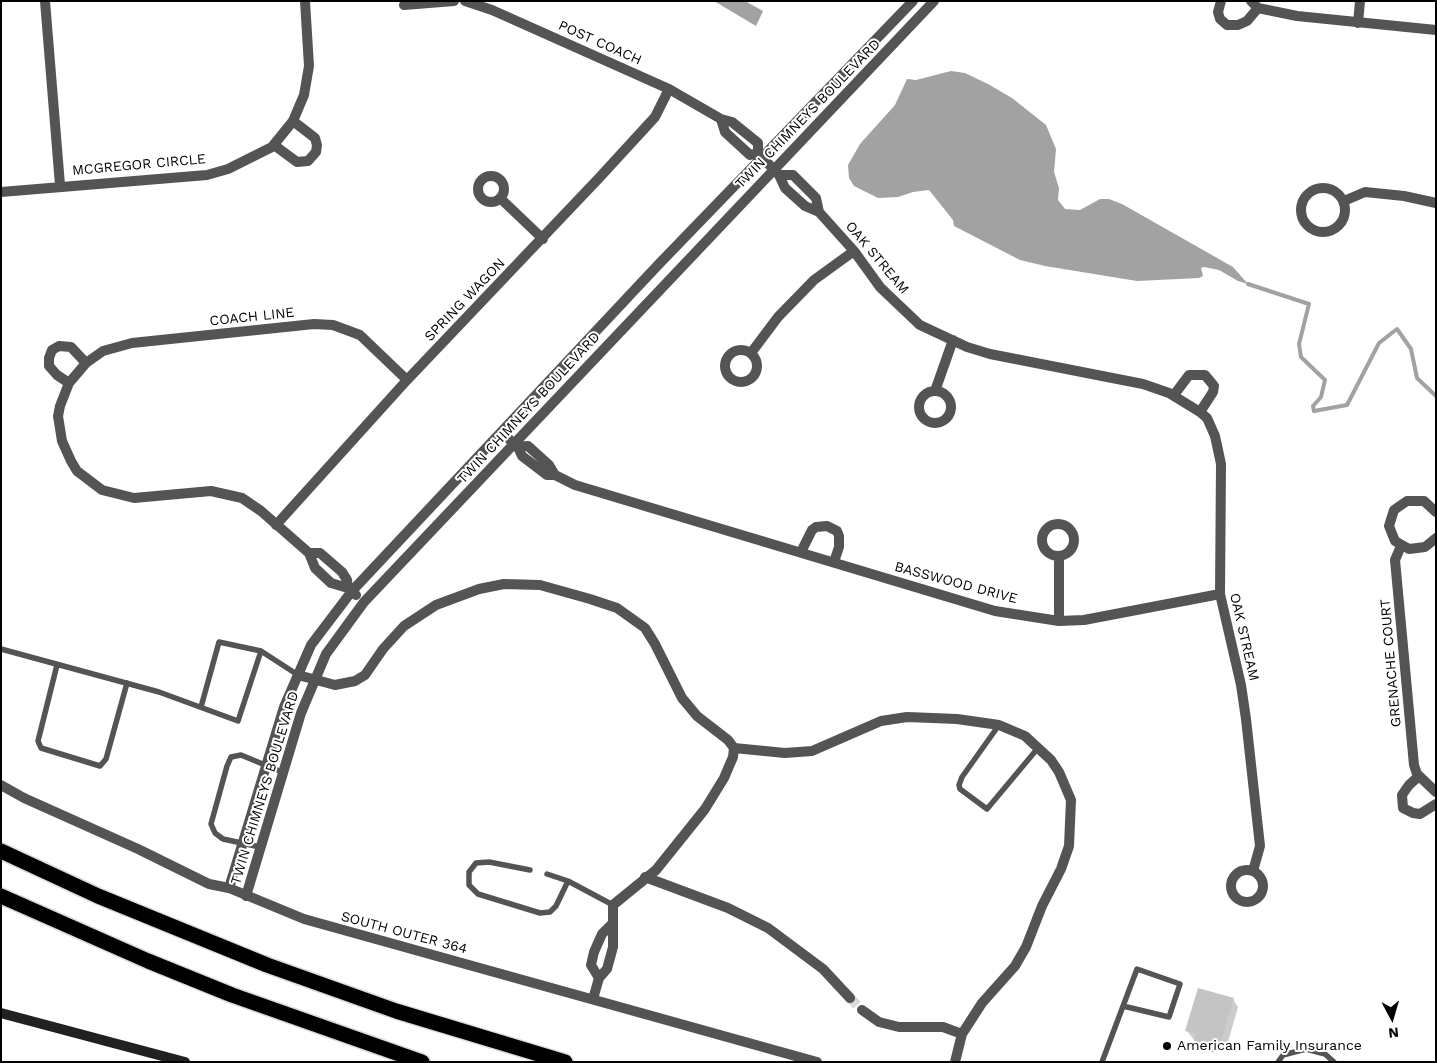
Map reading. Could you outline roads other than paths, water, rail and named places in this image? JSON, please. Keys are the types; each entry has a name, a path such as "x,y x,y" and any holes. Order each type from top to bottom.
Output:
{"highway":[{"path":"1,851 116,904 267,965 396,1011 565,1062"},
{"path":"1,896 148,961 232,995 422,1062"}],"main road":[{"path":"1,1013 185,1062"}],"street":[{"name":"MCGREGOR CIRCLE","path":"45,1 60,186"},
{"name":"MCGREGOR CIRCLE","path":"1,192 207,175 249,160 274,145 294,121 304,95 309,66 305,1"},
{"path":"404,5 454,1"},
{"name":"POST COACH","path":"464,1 492,10 669,89 721,119 725,132 750,155 759,155"},
{"name":"TWIN CHIMNEYS BOULEVARD","path":"229,888 284,707 311,645 350,590 502,433 759,155 913,1"},
{"name":"TWIN CHIMNEYS BOULEVARD","path":"246,896 301,713 326,654 364,602 516,446 777,172 934,1"},
{"path":"1222,1 1218,12 1220,20 1227,25 1238,25 1247,21 1254,4 1297,16 1436,30"},
{"path":"1358,23 1360,1"},
{"name":"SPRING WAGON","path":"276,525 407,380 543,238 655,117 669,89"},
{"path":"274,145 297,162 308,161 316,152 317,145 314,138 294,121"},
{"name":"OAK STREAM","path":"759,155 777,172 793,175 816,198 819,212 854,251 880,287 912,319 953,340 990,354 1143,384 1174,395 1207,418 1215,436 1222,464 1220,594 1241,685 1260,846 1252,871"},
{"path":"1320,187 1334,190 1344,200 1345,215 1342,222 1331,231 1316,231 1304,222 1301,207 1307,194 1313,190 1320,187"},
{"path":"1344,200 1365,192 1404,196 1436,203"},
{"path":"500,198 543,238"},
{"path":"751,353 778,317 814,280 854,251"},
{"name":"COACH LINE","path":"364,602 350,590 335,585 326,578 315,568 309,553 242,498 211,491 134,498 102,490 77,471 62,441 58,416 69,383 86,363 103,351 132,343 314,324 333,325 360,335 407,380"},
{"path":"935,391 953,340"},
{"path":"69,383 52,371 49,366 52,350 59,346 71,347 86,363"},
{"path":"1174,395 1189,375 1200,373 1206,375 1214,386 1213,392 1200,412"},
{"name":"BASSWOOD DRIVE","path":"502,433 516,446 522,456 547,475 555,475 575,485 995,611 1059,621 1101,617 1220,594"},
{"path":"1436,512 1431,506 1415,500 1407,501 1394,510 1390,518 1391,534 1401,546 1417,550 1425,548 1436,538"},
{"path":"801,552 812,530 816,527 826,526 837,531 839,536 839,547 834,562"},
{"name":"GRENACHE COURT","path":"1401,546 1395,560 1414,765 1419,776"},
{"path":"309,553 320,553 342,572 350,590"},
{"path":"1059,556 1059,621"},
{"path":"298,675 335,685 355,681 364,675 383,649 404,626 436,605 479,589 504,584 540,586 617,608 638,623 656,644 682,698 697,716 728,740 734,748 733,757 724,778 705,809 656,870 645,877 613,905 611,926 613,947 607,969 599,978 594,1000"},
{"path":"734,748 785,753 812,751 881,721 907,717 957,719 999,725 1025,736 1051,760 1060,772 1071,800 1069,846 1061,869 1042,906 1026,947 1015,966 982,1003 962,1034 955,1062"},
{"path":"1436,792 1419,776 1402,795 1403,808 1413,814 1420,814 1436,804"},
{"name":"SOUTH OUTER 364","path":"1,785 24,798 138,849 209,884 229,888 304,919 816,1062"},
{"path":"645,877 728,908 768,928 823,969 850,998"},
{"path":"599,978 591,965 594,952 602,934 611,926"},
{"path":"862,1010 879,1022 899,1027 942,1027 962,1034"}],"lane":[{"path":"201,707 219,642 261,651 298,675"},
{"path":"1,649 127,683 238,721 261,651"},
{"path":"56,665 38,741 41,748 100,766 106,760 127,683"},
{"path":"999,725 962,777 959,785 960,789 987,809 1038,748"},
{"path":"260,847 222,839 215,833 211,824 227,766 231,757 240,755 265,767 282,772"},
{"path":"530,870 489,862 476,864 469,872 468,885 478,894 540,913 550,912 556,906 568,881"},
{"path":"547,874 568,881 613,905"},
{"path":"1102,1062 1123,1006 1137,969 1180,984 1169,1017 1123,1006"},
{"path":"1278,1062 1283,1055 1306,1049 1325,1054 1334,1062"}],"waterway":[{"path":"1248,284 1309,304 1299,344 1301,357 1325,380 1321,397 1313,406 1314,411 1347,405 1379,343 1397,329 1411,349 1417,378 1436,396"}],"tunnel":[{"path":"850,998 862,1010"}],"place":[{"name":"American Family Insurance","path":"1167,1046"}]}
